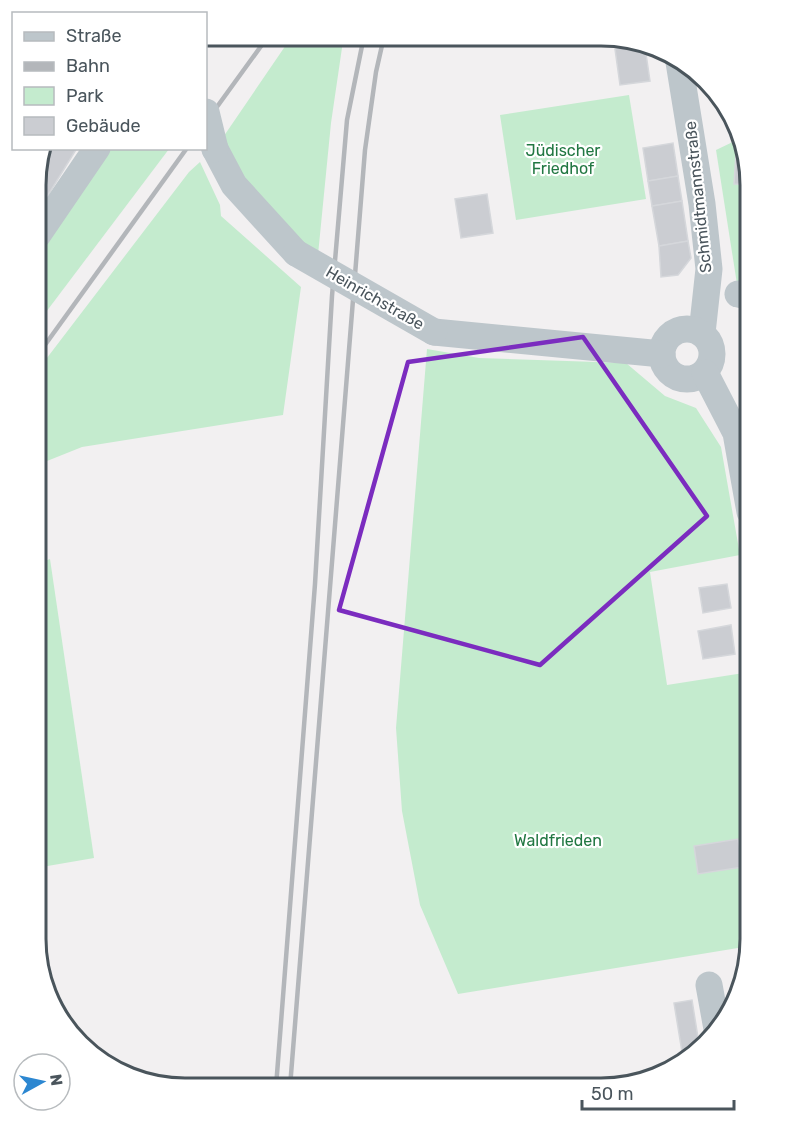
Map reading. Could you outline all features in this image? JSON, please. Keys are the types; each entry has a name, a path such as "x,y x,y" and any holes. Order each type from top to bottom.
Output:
{"street":[{"name":"Schmidtmannstraße","path":"688,78 709,269 702,333"},
{"name":"Heinrichstraße","path":"207,116 215,149 234,186 296,253 434,332 662,354"},
{"path":"46,223 96,150"},
{"path":"687,329 702,333 711,345 713,354 705,373 687,380 674,376 663,364 663,345 672,333 687,329"},
{"path":"705,373 736,433 740,474"},
{"path":"709,984 715,1017"}],"highlighted area":[{"path":"583,337 707,516 540,665 339,610 408,362"}],"green space":[{"path":"285,47 342,47 331,123 317,265 215,149"},
{"name":"Jüdischer Friedhof","path":"629,95 646,199 516,220 500,115"},
{"path":"732,142 737,158 740,185 740,302 716,150"},
{"path":"110,150 168,150 46,312 46,243"},
{"path":"200,162 220,205 221,216 301,287 283,415 82,447 46,461 46,359 189,172"},
{"name":"Waldfrieden","path":"427,349 479,358 626,363 665,396 696,408 721,447 740,555 650,572 667,685 739,674 739,948 458,994 420,905 402,811 396,728"},
{"path":"50,559 94,858 46,866 46,561"}],"building":[{"path":"615,49 646,54 650,81 620,85"},
{"path":"673,143 678,176 648,181 643,148"},
{"path":"51,150 76,150 46,198"},
{"path":"736,154 740,184 734,184"},
{"path":"678,176 682,201 652,206 648,181"},
{"path":"487,194 493,233 461,238 455,199"},
{"path":"682,201 688,241 659,246 652,206"},
{"path":"688,241 691,258 678,275 661,277 659,246"},
{"path":"727,584 731,608 703,613 699,588"},
{"path":"731,625 735,654 703,659 698,631"},
{"path":"738,839 739,868 698,874 694,846"},
{"path":"692,1000 698,1037 682,1051 674,1003"}],"railway":[{"path":"207,121 261,47"},
{"path":"277,1078 315,584 332,296 347,120 362,47"},
{"path":"291,1078 365,150 382,47"},
{"path":"46,344 186,150"}]}
